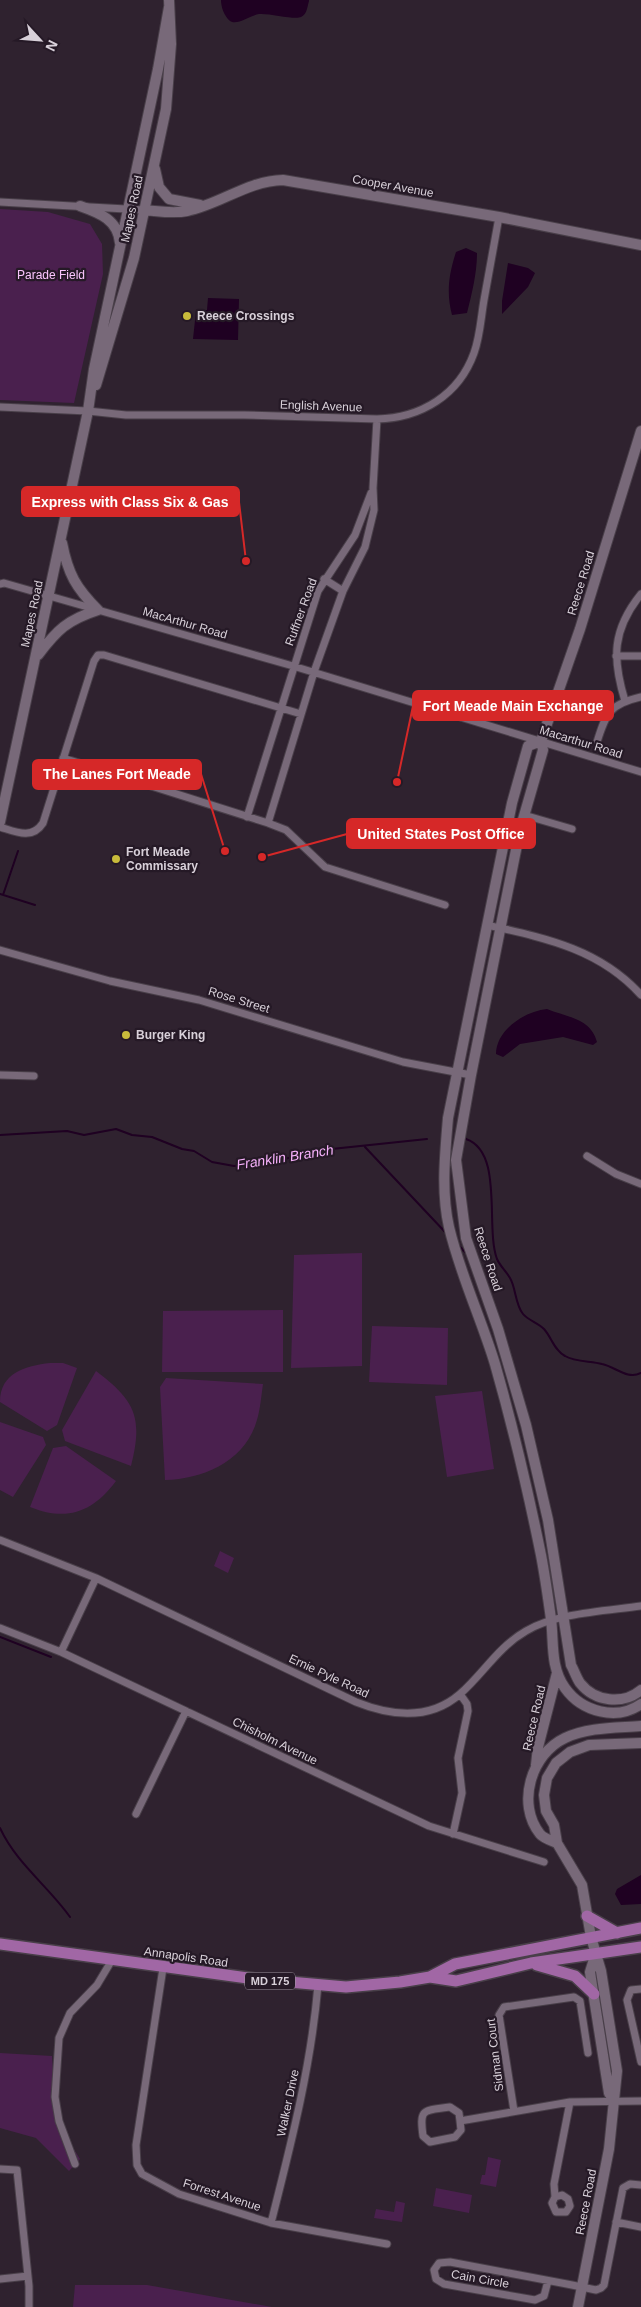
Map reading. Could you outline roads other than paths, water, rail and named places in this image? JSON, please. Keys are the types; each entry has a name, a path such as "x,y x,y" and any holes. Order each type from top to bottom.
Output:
{"main road":[{"path":"587,1916 617,1933"},
{"name":"Annapolis Road","path":"430,1977 455,1964 641,1928"},
{"name":"Annapolis Road","path":"0,1944 163,1968 318,1985 370,1985 430,1977 456,1980 531,1963 641,1947"},
{"path":"531,1963 576,1976 594,1994"}],"street":[{"name":"Mapes Road","path":"88,411 128,280 166,109 171,44 169,4"},
{"name":"Mapes Road","path":"0,822 88,411 94,369 158,69 169,4"},
{"path":"154,162 159,187 166,196 173,202 203,205"},
{"name":"Cooper Avenue","path":"144,210 179,212 203,205 267,180 283,180 499,217 641,245"},
{"path":"0,202 144,210"},
{"path":"80,206 110,220 120,237 120,246"},
{"name":"English Avenue","path":"0,407 88,411 126,415 244,415 377,419 394,419 422,411 440,400 458,384 474,352 499,217"},
{"name":"Ruffner Road","path":"268,823 314,672 342,591 366,541 374,510 373,488 377,419"},
{"name":"Reece Road","path":"641,431 580,630 541,742 543,750 524,815 471,1075 456,1160 466,1238 498,1329 526,1425 548,1520 571,1665 580,1683 593,1694 608,1700 633,1696 641,1690"},
{"name":"Ruffner Road","path":"247,816 293,666 324,579 355,535 373,488"},
{"path":"355,535 366,541"},
{"path":"36,658 57,631 65,624 98,610 76,585 66,563 61,539"},
{"path":"324,579 342,591"},
{"name":"MacArthur Road","path":"0,584 4,583 314,672"},
{"path":"625,701 618,678 616,644 623,622 641,594"},
{"path":"0,827 22,834 31,834 38,830 43,823 94,661 98,655 104,654 301,714"},
{"path":"616,656 641,656"},
{"name":"Macarthur Road","path":"314,672 641,772"},
{"path":"597,742 609,711 625,701 641,697"},
{"name":"Reece Road","path":"541,742 528,746 512,803 448,1118 444,1162 449,1226 509,1412 541,1556 557,1674 527,1799 531,1817 541,1836 557,1843"},
{"path":"63,758 268,823 286,830 325,867 445,906"},
{"path":"524,815 572,829"},
{"path":"488,924 563,943 587,953 616,971 641,995"},
{"name":"Rose Street","path":"0,950 103,979 200,1000 403,1062 471,1075"},
{"path":"0,1074 34,1076"},
{"path":"587,1156 616,1174 641,1184"},
{"name":"Ernie Pyle Road","path":"0,1540 96,1578 369,1707 410,1715 441,1707 460,1694 496,1654 526,1630 563,1618 641,1606"},
{"path":"61,1652 96,1578"},
{"name":"Chisholm Avenue","path":"0,1628 61,1652 405,1815 453,1834 544,1862"},
{"name":"Reece Road","path":"557,1674 573,1697 586,1706 599,1711 615,1714 626,1713 641,1704"},
{"path":"453,1834 462,1793 458,1758 468,1711 460,1694"},
{"path":"136,1814 186,1711"},
{"name":"Reece Road","path":"536,1767 551,1746 582,1731 641,1726"},
{"name":"Reece Road","path":"578,2307 609,2149 617,2071 602,1979 591,1937 582,1885 557,1843 554,1825 546,1811 544,1795 547,1778 556,1763 570,1752 589,1745 641,1743"},
{"name":"Reece Road","path":"596,1953 590,1972 609,2093 614,2100"},
{"path":"75,2164 59,2121 55,2096 58,2038 70,2013 97,1985 112,1960"},
{"name":"Forrest Avenue","path":"163,1968 136,2145 137,2166 142,2174 179,2194 271,2223 387,2244"},
{"name":"Walker Drive","path":"271,2223 298,2115 310,2052 318,1985"},
{"path":"641,1989 631,1990 627,2000 641,2062"},
{"name":"Sidman Court","path":"514,2111 499,2015 504,2007 574,1996 580,2001 588,2052"},
{"path":"460,2121 570,2102 614,2100 641,2102"},
{"path":"555,2197 554,2184 570,2102"},
{"path":"450,2106 458,2112 460,2121 461,2130 456,2137 430,2142 423,2136 420,2118 428,2110 450,2106"},
{"path":"0,2169 17,2170 28,2276 29,2307"},
{"path":"582,2288 596,2290 604,2285 623,2188 630,2184 641,2186"},
{"path":"616,2222 641,2227"},
{"name":"Cain Circle","path":"548,2281 544,2296 535,2300 444,2284 436,2279 434,2270 439,2263 450,2262 548,2281 582,2288"},
{"path":"0,2279 28,2276"}],"waterway":[{"path":"3,895 18,851"},
{"path":"0,894 35,905"},
{"name":"Franklin Branch","path":"0,1135 67,1131 84,1135 116,1129 132,1135 152,1137 182,1149 194,1151 212,1162 234,1166 276,1161 322,1150 427,1139"},
{"name":"Franklin Branch","path":"466,1139 478,1147 485,1159 489,1174 492,1229 497,1259 512,1282 520,1310 544,1329 558,1351 565,1356 602,1364 626,1374 636,1375 641,1373"},
{"path":"365,1147 446,1233"},
{"path":"458,1245 465,1252"},
{"path":"0,1637 51,1657"},
{"path":"0,1828 23,1863 70,1917"}],"place":[{"name":"Reece Crossings","path":"187,316"},
{"name":"Express with Class Six & Gas","path":"246,561"},
{"name":"Fort Meade Main Exchange","path":"397,782"},
{"name":"The Lanes Fort Meade","path":"225,851"},
{"name":"United States Post Office","path":"262,857"},
{"name":"Fort Meade Commissary","path":"116,859"},
{"name":"Burger King","path":"126,1035"}],"park label":[{"name":"Parade Field","path":"51,275"}]}
